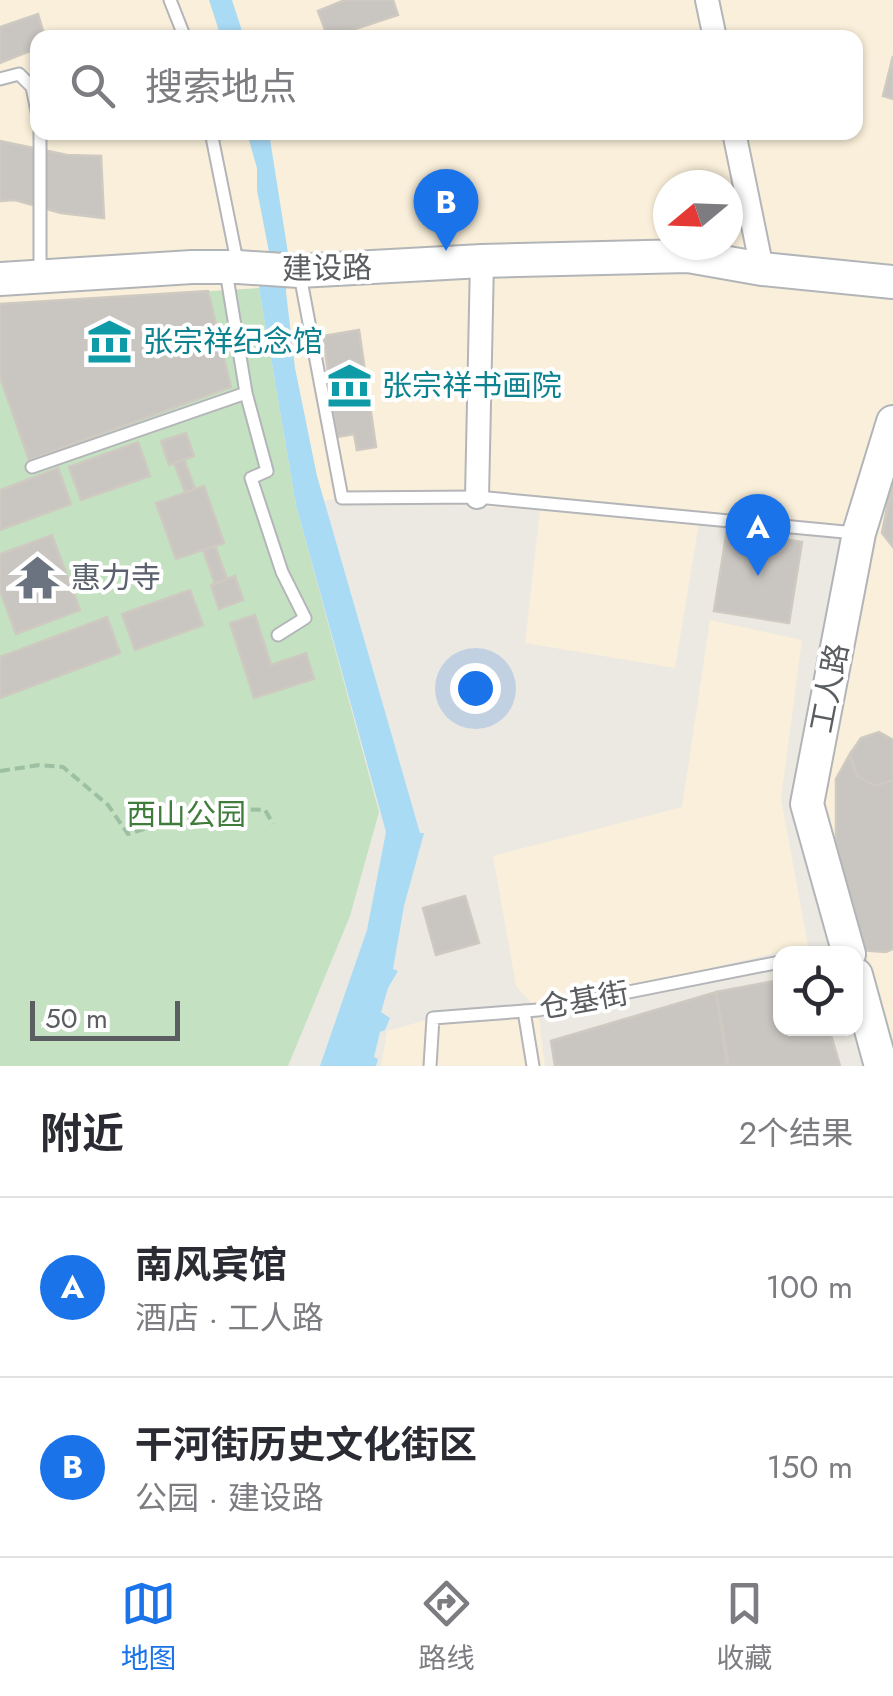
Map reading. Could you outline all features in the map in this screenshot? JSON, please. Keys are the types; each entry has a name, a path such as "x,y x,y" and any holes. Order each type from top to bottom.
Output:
{"street":[{"path":"707,0 713,30"},
{"path":"736,140 762,269"},
{"name":"建设路","path":"0,279 232,267 300,272 482,261 688,256 762,269 893,282"},
{"path":"477,497 482,261"},
{"name":"工人路","path":"844,946 807,804 859,534 893,422"},
{"name":"工人路","path":"863,1007 882,1066"}],"lane":[{"path":"170,0 182,30"},
{"path":"0,79 20,74 30,85"},
{"path":"40,140 40,276"},
{"path":"213,140 246,393 266,471 251,478 282,572 305,618 278,635"},
{"path":"300,272 342,498 477,497 859,534"},
{"path":"32,467 246,393"},
{"name":"仓基街","path":"430,1066 432,1018 524,1011 773,963"},
{"path":"524,1011 533,1066"}],"path":[{"path":"0,771 64,766 108,805 128,834 160,824 181,827 236,809 265,810 273,824"}],"shaded area":[{"path":"0,0 893,0 893,1066 863,975 863,946 854,946 807,804 859,534 699,523 675,668 525,643 540,510 342,498 296,505 0,304"},
{"path":"710,620 802,640 781,799 808,945 773,946 773,953 538,1010 545,1066 381,1066 387,1031 433,1018 537,1009 516,986 493,856 682,807"}],"green space":[{"name":"西山公园","path":"259,288 296,505 379,812 350,916 288,1066 0,1066 0,304"}],"water":[{"path":"209,0 232,0 242,30 219,30"},
{"path":"249,140 270,140 288,253 286,292 295,368 317,476 420,833 424,833 404,906 393,969 398,971 381,1012 390,1018 380,1032 374,1057 378,1059 376,1066 320,1066 367,930 386,832 296,505 259,288 270,257 257,190 257,168"}],"building":[{"path":"345,0 393,0 398,15 352,30 325,30 318,11"},
{"path":"38,14 43,30 30,30 30,51 0,63 0,27"},
{"path":"893,56 893,99 883,96"},
{"path":"0,141 67,155 101,156 104,218 61,213 15,200 0,201"},
{"name":"张宗祥纪念馆","path":"208,291 231,387 29,460 0,377 0,304"},
{"name":"张宗祥书画院","path":"359,330 376,447 357,450 354,434 337,437 323,336"},
{"path":"186,433 194,456 169,465 161,441"},
{"path":"138,442 150,476 81,500 69,467"},
{"path":"184,459 195,489 185,492 174,463"},
{"path":"58,468 71,504 0,530 0,490"},
{"path":"893,477 893,547 882,533"},
{"path":"204,486 224,543 176,559 156,503"},
{"path":"893,487 893,547 882,533"},
{"path":"727,530 802,542 789,623 714,611"},
{"path":"52,535 80,610 16,634 0,591 0,554"},
{"path":"215,546 227,579 215,584 203,550"},
{"path":"235,576 243,600 219,609 211,585"},
{"path":"190,590 203,625 135,650 122,614"},
{"path":"255,615 271,665 306,653 314,679 254,698 230,623"},
{"path":"107,617 120,653 0,698 0,657"},
{"path":"879,732 893,740 893,780 875,786 857,776 850,754 861,738"},
{"path":"850,754 857,776 875,786 893,780 893,949 886,952 863,950 863,946 858,946 836,847 836,779"},
{"path":"465,896 479,943 436,955 423,908"},
{"path":"773,981 773,1036 831,1036 840,1066 729,1066 716,992"},
{"path":"716,992 727,1066 555,1066 551,1041"}],"place":[{"name":"干河街历史文化街区","path":"446,251"},
{"name":"张宗祥纪念馆","path":"110,341"},
{"name":"张宗祥书画院","path":"349,385"},
{"name":"南风宾馆","path":"758,576"},
{"name":"惠力寺","path":"38,577"}]}
